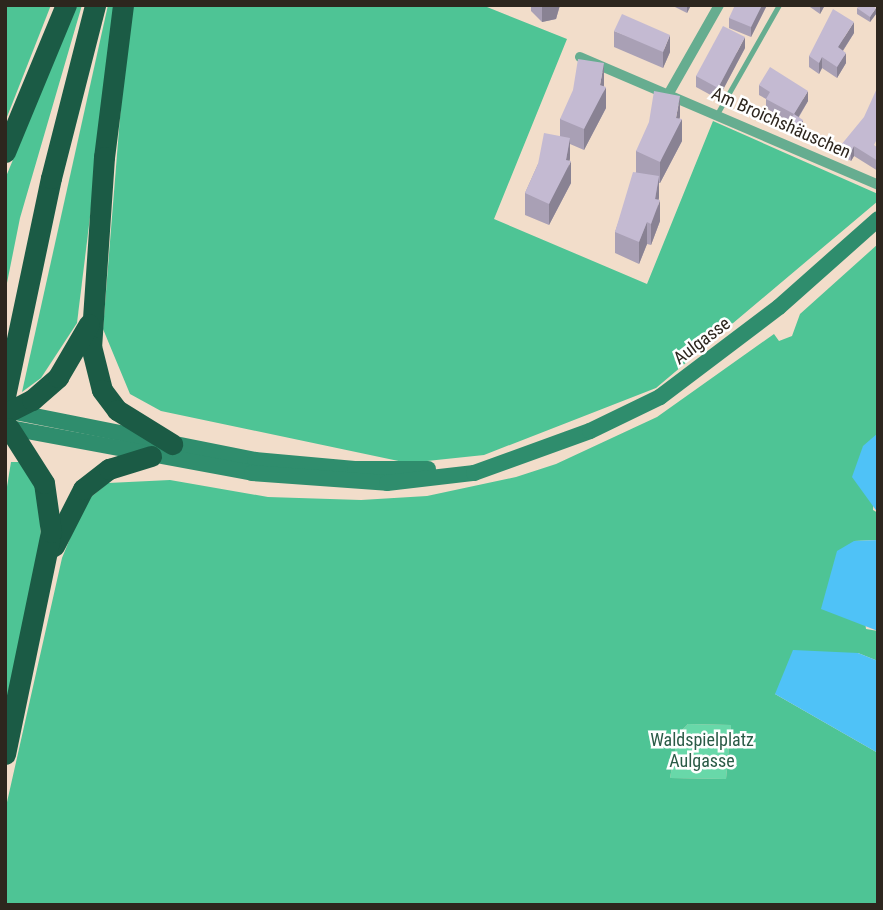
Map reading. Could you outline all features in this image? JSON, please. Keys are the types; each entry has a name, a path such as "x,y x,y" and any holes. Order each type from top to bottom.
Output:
{"highway":[{"path":"5,152 66,5"},
{"path":"5,754 49,558 51,508 44,483 7,414 12,355 94,5"},
{"path":"123,5 90,322 94,368 102,390 117,410 172,444"},
{"path":"7,414 32,400 58,377 90,322"},
{"path":"49,558 82,489 109,470 151,456"}],"main road":[{"name":"Aulgasse","path":"524,456 660,397 779,307 878,219"},
{"path":"7,414 255,460 355,469 418,471 524,456"},
{"path":"7,414 151,456 252,473 387,483 474,473 524,456"}],"street":[{"path":"669,93 719,5"},
{"name":"Am Broichshäuschen","path":"580,57 878,185"}],"lane":[{"path":"717,114 779,5"},
{"path":"709,24 720,29"},
{"path":"743,41 754,46"}],"green space":[{"path":"5,5 51,5 5,122"},
{"path":"77,5 82,5 20,218 5,293 5,179"},
{"path":"108,5 116,5 77,323 41,378 22,392"},
{"path":"129,5 482,5 567,39 494,219 647,284 713,121 878,194 878,201 656,388 484,455 408,463 161,411 130,394 103,329"},
{"path":"878,244 878,433 873,510 878,513 878,540 854,541 866,629 878,631 878,661 858,653 775,694 878,753 878,905 5,905 5,811 62,558 85,502 108,483 170,480 268,497 361,500 427,496 516,477 556,464 657,417 774,334 779,341 792,336 800,314","holes":["688,724 731,725 726,779 670,778 678,734"]},
{"path":"11,462 25,462 38,490 42,554 5,716 5,499"},
{"name":"Waldspielplatz Aulgasse","path":"688,724 731,725 726,779 670,778 678,734"}],"water":[{"path":"878,433 878,513 852,477 863,446"},
{"path":"878,540 878,631 821,609 837,551 854,541"},
{"path":"793,650 858,653 878,661 878,753 775,694"}],"building":[{"path":"735,5 762,5 751,27 729,18"},
{"path":"860,5 876,8 870,17 857,8"},
{"path":"833,9 854,22 838,47 846,53 837,67 822,57 819,63 809,56"},
{"path":"622,14 670,35 663,52 614,31"},
{"path":"723,26 745,37 718,88 696,76"},
{"path":"578,59 604,63 600,85 606,87 584,129 560,119 573,90"},
{"path":"770,67 808,91 794,114 766,99 770,92 759,85"},
{"path":"878,86 878,137 874,145 878,148 878,161 854,146 851,152 841,145 864,117"},
{"path":"654,91 680,96 676,118 682,119 660,162 636,151 649,122"},
{"path":"794,114 803,120 798,129 788,124"},
{"path":"544,133 570,138 566,160 571,161 549,204 525,193 538,164"},
{"path":"633,172 659,176 655,199 660,200 651,224 647,222 639,242 615,232"}]}
